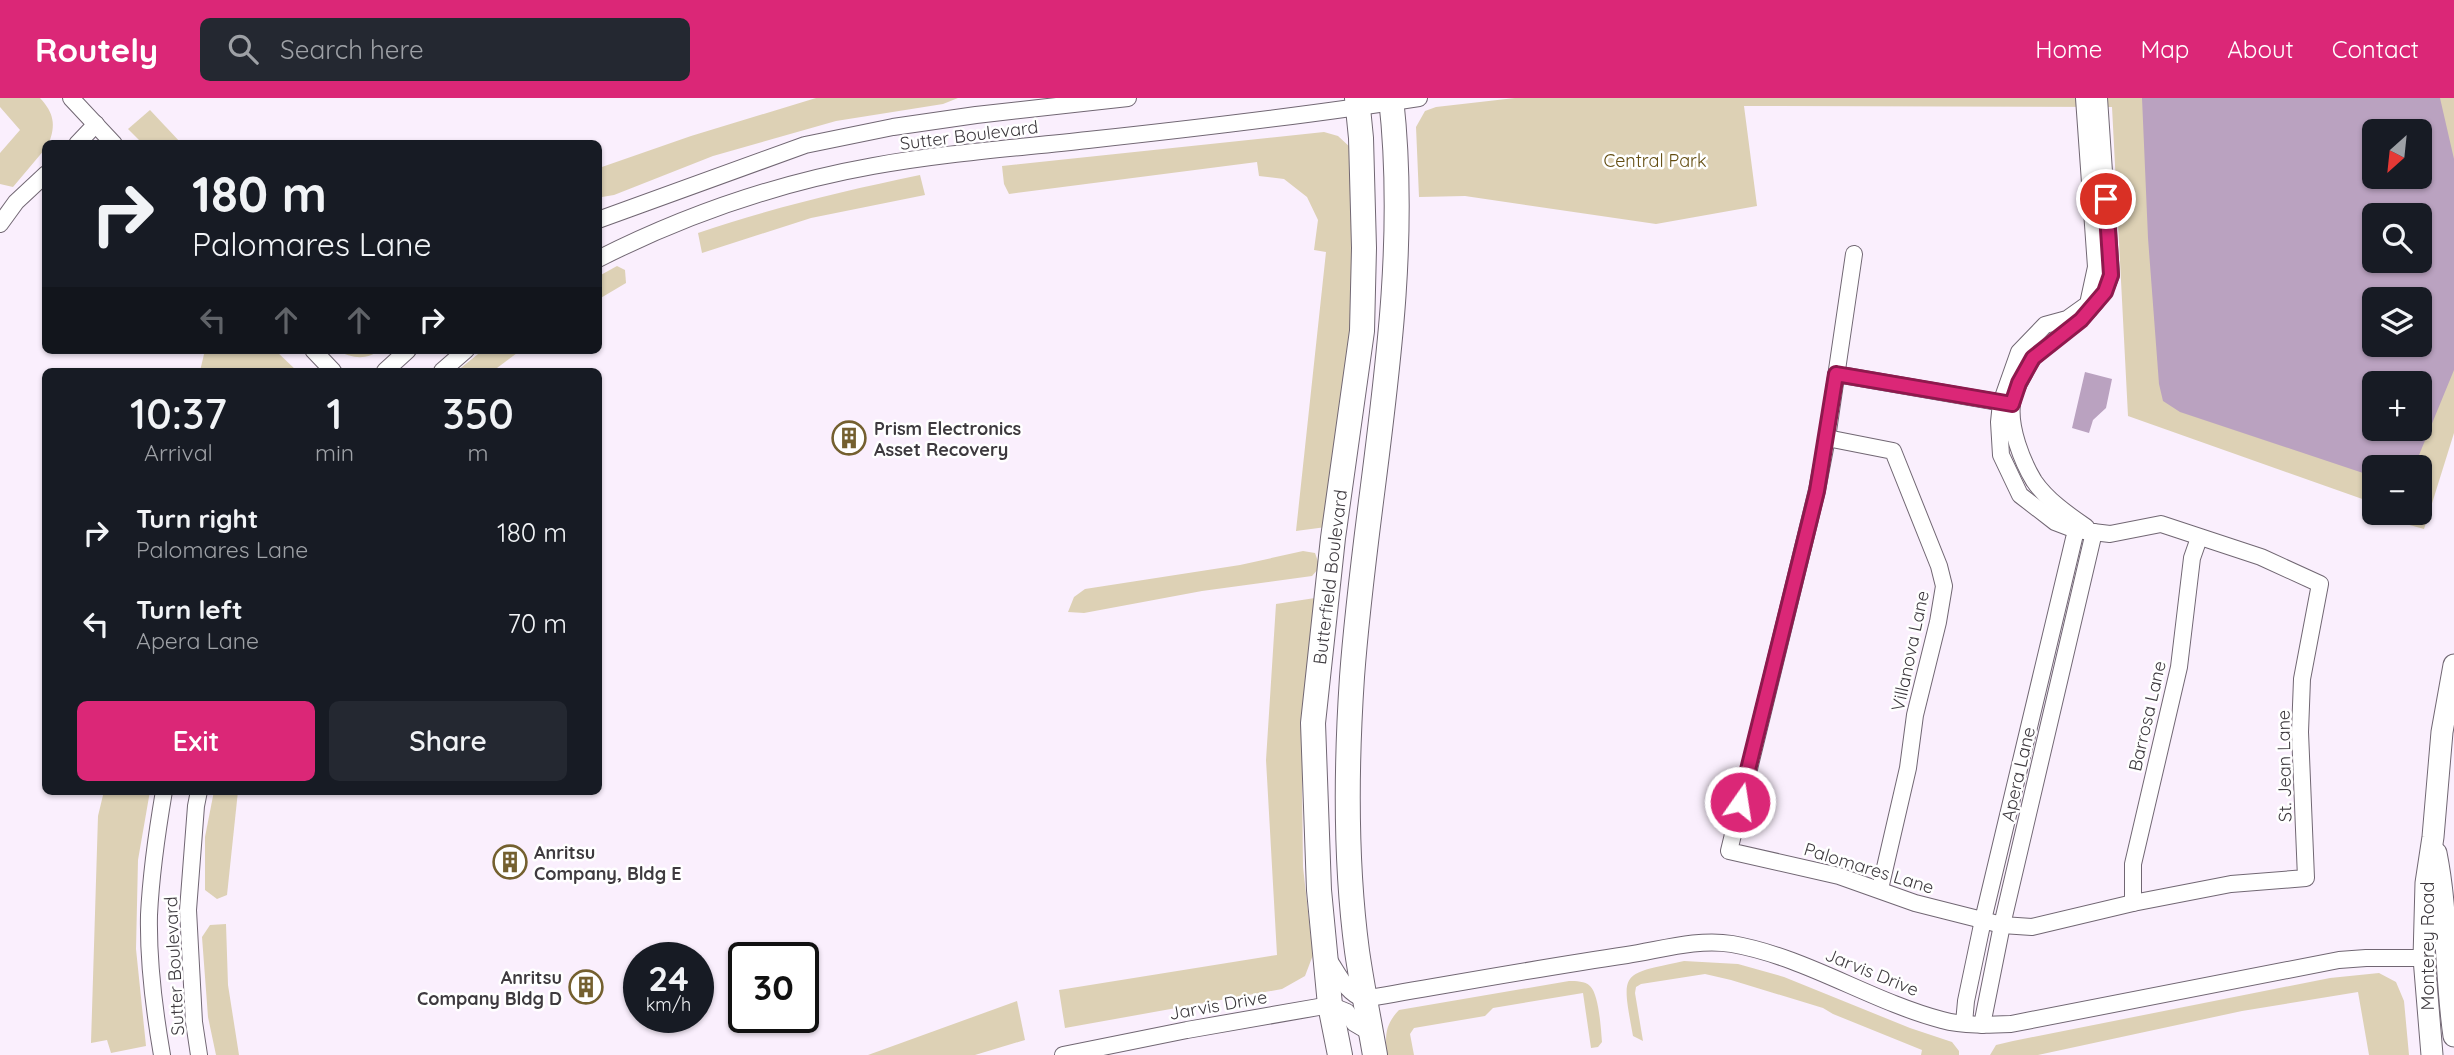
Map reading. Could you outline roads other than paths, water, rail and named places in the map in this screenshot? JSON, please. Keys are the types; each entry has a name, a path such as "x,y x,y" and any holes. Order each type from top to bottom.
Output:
{"main road":[{"name":"Butterfield Boulevard","path":"1373,1044 1356,948 1349,847 1349,746 1353,674 1390,349 1398,206 1391,100"},
{"name":"Butterfield Boulevard","path":"1340,1055 1330,1005 1316,841 1313,723 1332,550 1362,331 1364,248 1361,138 1357,102"},
{"name":"Monterey Road","path":"2432,1055 2424,958 2426,883 2433,837 2442,732 2454,665"},
{"name":"Monterey Road","path":"2433,837 2442,883 2446,965 2454,1036"}],"street":[{"path":"71,98 110,140"},
{"name":"Sutter Boulevard","path":"602,219 805,145 893,127 1128,98"},
{"name":"Sutter Boulevard","path":"602,257 639,238 691,217 773,190 871,166 935,156 1173,131 1357,102 1419,98"},
{"path":"2084,98 2096,267 2088,304 2067,319 2045,326 2019,352 1999,422 2001,455 2020,495 2055,522 2076,530 2094,532"},
{"path":"2006,403 2033,358 2081,320 2105,292 2111,275 2099,98"},
{"path":"81,140 96,124"},
{"path":"0,224 16,202 42,178"},
{"name":"Palomares Lane","path":"1854,254 1827,438 1795,588 1729,850 1839,876 1915,903 2002,925"},
{"path":"317,354 330,368"},
{"path":"388,368 404,354"},
{"path":"445,368 461,354"},
{"path":"1836,374 2006,403"},
{"path":"2006,403 2021,454 2035,482 2060,509 2094,532"},
{"name":"Villanova Lane","path":"1827,438 1893,451 1939,566 1944,586 1915,715 1908,768 1880,889"},
{"name":"St. Jean Lane","path":"2002,925 2032,927 2133,903 2231,884 2306,878 2300,732 2302,679 2320,584 2261,557 2161,524 2110,534 2094,532"},
{"name":"Apera Lane","path":"1964,1023 1983,920 2076,530"},
{"name":"Apera Lane","path":"1982,1025 2002,925 2094,532"},
{"name":"Barrosa Lane","path":"2133,903 2133,864 2179,667 2192,558 2199,538"},
{"name":"Sutter Boulevard","path":"162,1055 154,1010 149,916 153,861 163,795"},
{"name":"Sutter Boulevard","path":"198,795 188,910 194,1022 199,1055"},
{"name":"Jarvis Drive","path":"1364,999 1597,959 1718,943 1750,947 1944,1021 1982,1025 2011,1024 2339,960 2424,958"},
{"path":"1326,957 1340,974 1348,990 1364,999"},
{"path":"1330,1005 1347,1012 1373,1044"},
{"name":"Jarvis Drive","path":"1063,1055 1330,1005"}],"place":[{"name":"Prism Electronics Asset Recovery","path":"849,438"},
{"name":"Anritsu Company, Bldg E","path":"510,862"},
{"name":"Anritsu Company Bldg D","path":"586,987"}],"park label":[{"name":"Central Park","path":"1655,160"}]}
